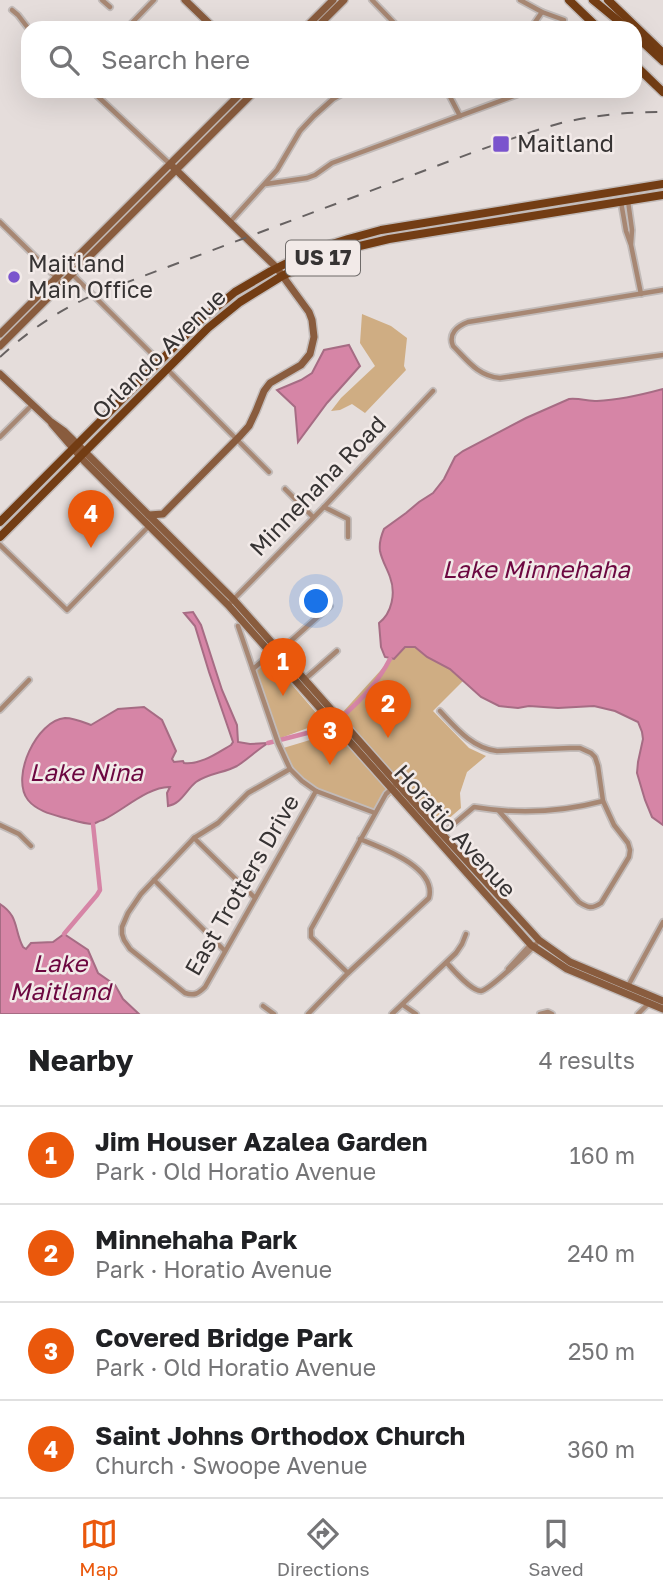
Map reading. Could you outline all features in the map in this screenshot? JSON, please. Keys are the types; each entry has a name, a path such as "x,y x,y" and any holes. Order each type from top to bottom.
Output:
{"main road":[{"path":"185,0 207,21"},
{"path":"312,21 332,0"},
{"path":"323,21 344,0"},
{"path":"569,0 591,21"},
{"path":"593,0 618,21"},
{"path":"608,0 630,21"},
{"path":"642,32 662,51"},
{"path":"642,42 663,61"},
{"path":"642,72 663,92"},
{"path":"174,168 237,98"},
{"path":"0,346 13,327 248,98"},
{"path":"163,529 163,514 249,426 270,383 302,365 313,348 314,337 309,312 276,267 174,168"},
{"name":"Orlando Avenue","path":"0,522 211,311 235,292 276,267 313,250 362,235 663,184"},
{"path":"625,201 627,196 641,188"},
{"path":"608,204 623,191"},
{"name":"Orlando Avenue","path":"0,537 217,320 282,276 324,257 378,241 663,195"},
{"path":"0,334 13,327"},
{"name":"Horatio Avenue","path":"0,374 64,431 83,454 163,529 535,944 566,969 627,990 651,1000 663,1009"},
{"name":"Horatio Avenue","path":"83,454 151,528 231,602"},
{"path":"149,515 163,514"},
{"path":"151,528 154,526 163,529"},
{"name":"Horatio Avenue","path":"651,1000 663,1001"}],"street":[{"path":"102,0 110,7"},
{"path":"134,21 154,0"},
{"path":"372,0 392,21"},
{"path":"520,0 564,20"},
{"path":"12,10 23,21"},
{"path":"536,21 542,12"},
{"path":"99,98 174,168"},
{"path":"230,222 277,170 300,131 335,98"},
{"path":"451,98 460,116"},
{"path":"266,184 307,178 332,163 508,98"},
{"path":"625,201 626,231 641,294"},
{"path":"494,212 500,221"},
{"path":"0,222 60,281"},
{"path":"69,271 159,361"},
{"path":"663,290 468,322 455,330 451,341 481,373 500,378 663,355"},
{"path":"167,369 269,471"},
{"name":"Minnehaha Road","path":"231,602 433,391"},
{"path":"0,437 32,405"},
{"path":"285,489 313,517"},
{"path":"324,507 348,519 348,537"},
{"path":"0,545 67,610 138,537 151,528"},
{"path":"253,670 330,606"},
{"path":"238,626 273,730 290,769 316,791 375,813"},
{"path":"302,682 337,651"},
{"path":"0,710 29,680"},
{"path":"440,711 461,733 487,750 586,750 595,757 603,801 614,825 628,843 629,857 605,899 595,907 587,907 579,902 499,811"},
{"path":"225,951 154,880 194,838 218,823 248,793 290,769"},
{"path":"348,974 312,937 311,929 386,794 394,786"},
{"name":"East Trotters Drive","path":"154,880 128,913 122,934 127,946 139,956 185,993 196,994 205,987 316,791"},
{"path":"439,836 472,808 499,811 562,809 603,801"},
{"path":"0,825 19,834 31,846"},
{"path":"194,838 256,898"},
{"path":"308,1014 429,898 430,886 409,862 360,839"},
{"path":"627,990 663,922"},
{"path":"392,1014 447,963 462,944 466,934"},
{"path":"447,963 474,989 480,991 487,989 535,944"},
{"path":"638,1014 651,1000"},
{"path":"403,1005 416,1014"},
{"path":"263,1006 274,1014"},
{"path":"540,1014 552,1014"}],"shaded area":[{"path":"362,314 391,326 407,338 404,366 406,370 365,413 352,404 331,411 375,366 360,343"},
{"path":"409,646 417,648 427,657 450,669 463,681 433,711 469,748 486,756 467,772 460,793 461,808 440,826 403,782 375,813 316,791 295,775 280,749 310,740 328,730 390,660"},
{"path":"269,658 324,722 278,739 256,671"}],"water":[{"path":"349,345 360,366 327,403 298,442 295,407 277,390 312,373 324,350"},
{"name":"Lake Minnehaha","path":"663,389 663,825 652,817 637,773 643,739 638,722 615,711 594,706 499,706 481,697 450,669 415,647 405,647 394,659 385,657 381,647 379,623 387,614 393,596 392,583 380,551 384,529 433,493 455,457 526,418 569,399 606,400"},
{"name":"Lake Nina","path":"193,612 201,625 222,690 237,725 238,742 268,743 237,766 196,782 173,805 168,806 167,793 170,787 153,790 93,824 52,814 31,803 23,790 22,778 29,751 45,728 65,718 91,725 118,709 144,707 162,720 176,751 172,759 174,762 197,762 231,745 233,742 195,626 184,613"},
{"name":"Lake Maitland","path":"0,904 13,918 23,947 26,949 31,943 53,942 64,934 88,950 98,973 115,985 123,999 139,1014 0,1014"}],"waterway":[{"path":"344,715 370,689 390,659"},
{"path":"268,743 327,725"},
{"path":"64,934 100,890 93,824"}],"railway":[{"path":"0,357 44,322 93,295 474,152 573,120 612,114 663,112"}],"place":[{"name":"Maitland","path":"501,144"},
{"name":"Maitland Main Office","path":"14,277"},
{"name":"Saint Johns Orthodox Church","path":"91,548"},
{"name":"Jim Houser Azalea Garden","path":"283,696"},
{"name":"Minnehaha Park","path":"388,738"},
{"name":"Covered Bridge Park","path":"330,765"}]}
